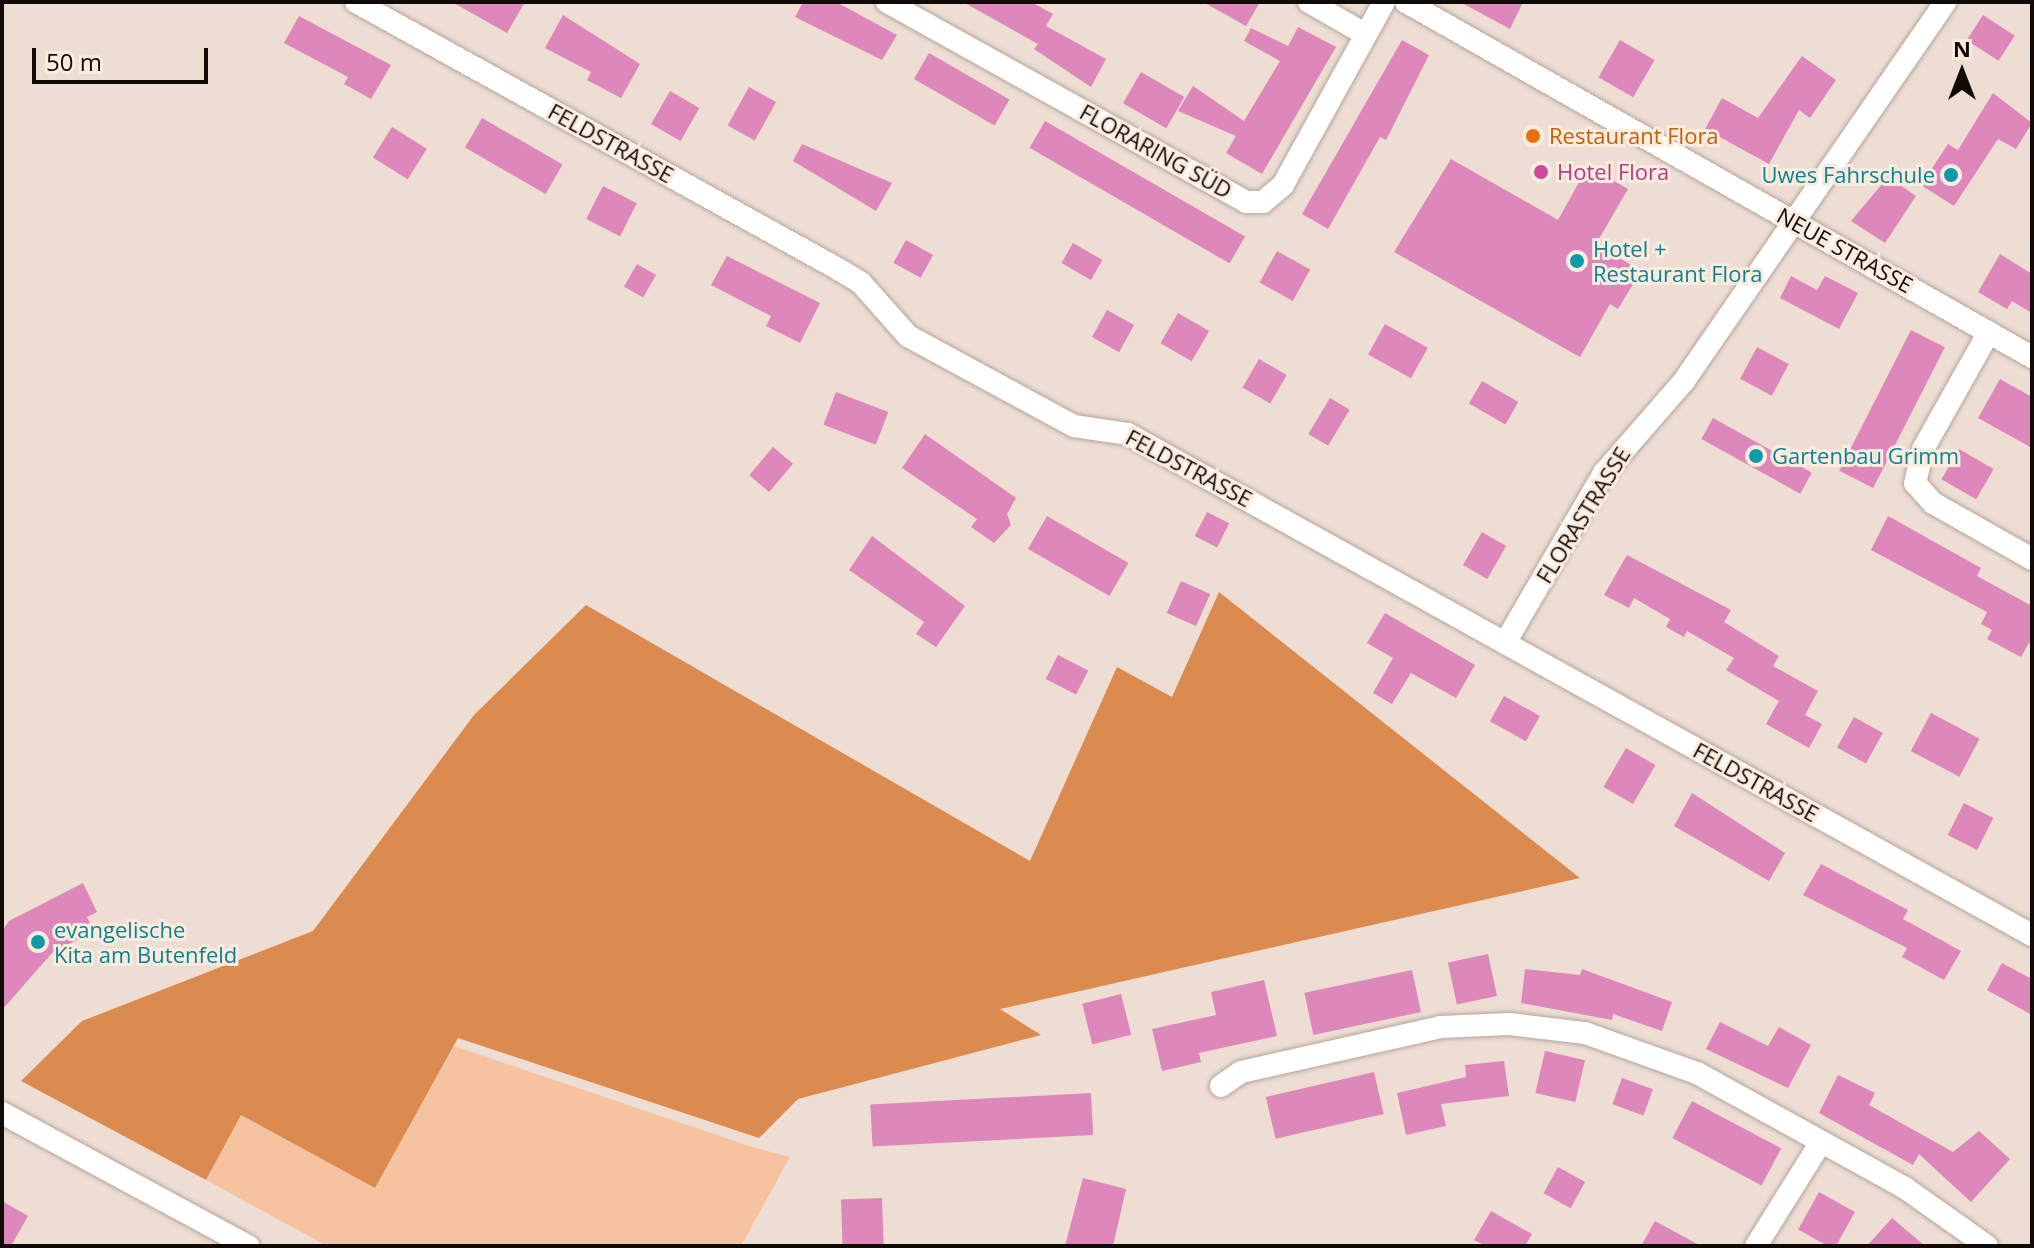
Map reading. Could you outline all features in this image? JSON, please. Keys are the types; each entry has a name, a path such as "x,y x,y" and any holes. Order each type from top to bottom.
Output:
{"street":[{"name":"FELDSTRASSE","path":"356,2 861,283 908,336 1074,426 1128,434 2032,935"},
{"name":"FLORARING SÜD","path":"887,2 1246,202 1263,202 1283,185 1384,2"},
{"path":"1309,2 1365,34"},
{"name":"NEUE STRASSE","path":"1406,2 2032,357"},
{"name":"FLORASTRASSE","path":"1505,643 1604,473 1633,435 1663,410 1790,220 1945,2"},
{"path":"1989,332 1923,449 1915,483 1933,503 2032,559"},
{"path":"1221,1086 1241,1072 1440,1027 1546,1027 1666,1059 1905,1188 1987,1246"},
{"path":"2,1113 248,1246"},
{"path":"1756,1246 1821,1142"}],"shaded area":[{"path":"1219,592 1580,878 1000,1009 1041,1035 798,1099 759,1138 458,1038 375,1188 241,1115 206,1180 21,1081 82,1021 313,931 474,715 586,605 1030,861 1117,667 1172,697"},
{"path":"454,1046 755,1148 790,1157 741,1246 327,1246 206,1180 241,1115 375,1188"}],"building":[{"path":"452,2 525,2 507,33"},
{"path":"803,2 836,2 897,35 882,60 795,17"},
{"path":"963,2 1031,2 1053,14 1046,26 1106,59 1091,87 1034,49 1038,44"},
{"path":"1203,2 1260,2 1246,26"},
{"path":"1460,2 1523,2 1510,29"},
{"path":"563,15 640,64 621,98 587,80 591,72 545,48"},
{"path":"1983,15 2015,36 1999,61 1967,40"},
{"path":"299,16 391,65 371,99 344,84 348,77 284,43"},
{"path":"1298,27 1336,47 1262,174 1226,153 1236,136 1178,111 1193,86 1244,121 1280,61 1244,41 1251,28 1288,46"},
{"path":"1402,40 1429,55 1386,140 1380,137 1328,229 1302,214"},
{"path":"1620,40 1655,60 1633,97 1598,77"},
{"path":"929,53 1010,99 995,125 914,79"},
{"path":"1802,56 1836,80 1810,118 1799,110 1769,164 1705,129 1722,98 1758,118"},
{"path":"1141,72 1184,97 1166,128 1123,103"},
{"path":"749,87 776,102 755,141 728,125"},
{"path":"670,91 699,108 680,141 651,124"},
{"path":"1993,93 2032,123 2016,149 1998,139 1954,206 1921,185 1948,144 1958,150"},
{"path":"482,118 563,164 546,194 465,147"},
{"path":"1045,121 1245,236 1230,263 1030,148"},
{"path":"392,127 427,149 408,179 373,158"},
{"path":"802,144 892,183 876,211 793,161"},
{"name":"Hotel + Restaurant Flora","path":"1451,159 1558,220 1588,166 1628,189 1596,244 1641,271 1618,309 1610,304 1580,357 1394,252"},
{"path":"1888,177 1916,196 1885,243 1851,221"},
{"path":"603,186 637,203 620,236 586,219"},
{"path":"906,240 933,255 921,278 893,263"},
{"path":"1073,243 1102,260 1091,280 1062,263"},
{"path":"1277,251 1310,269 1293,301 1260,282"},
{"path":"2000,254 2032,274 2032,313 2012,301 2007,309 1978,292"},
{"path":"727,256 820,303 800,343 766,326 771,316 711,285"},
{"path":"637,264 656,275 643,298 624,287"},
{"path":"1791,276 1817,290 1825,276 1858,293 1839,329 1780,298"},
{"path":"1107,310 1134,325 1119,352 1092,337"},
{"path":"1178,313 1209,331 1192,361 1160,343"},
{"path":"1385,324 1428,348 1411,378 1368,355"},
{"path":"1911,330 1945,347 1873,488 1839,471"},
{"path":"1757,347 1789,364 1772,396 1740,379"},
{"path":"1259,359 1287,375 1270,404 1242,388"},
{"path":"2000,379 2032,397 2032,448 1978,418"},
{"path":"1482,381 1518,402 1505,425 1469,404"},
{"path":"836,392 888,412 876,445 823,425"},
{"path":"1330,398 1350,410 1328,446 1308,434"},
{"name":"Gartenbau Grimm","path":"1713,418 1812,473 1800,494 1701,439"},
{"path":"925,434 1016,498 1007,514 1011,525 994,543 971,527 977,519 902,468"},
{"path":"773,447 793,464 769,492 749,475"},
{"path":"1959,449 1994,469 1976,499 1942,479"},
{"path":"1207,512 1229,523 1217,547 1195,536"},
{"path":"1047,516 1128,563 1109,596 1028,549"},
{"path":"1888,516 1981,568 1977,576 2032,606 2032,638 2021,657 1987,639 1992,630 1981,624 1987,612 1871,550"},
{"path":"1482,532 1506,546 1487,579 1463,565"},
{"path":"872,536 965,606 936,647 916,634 924,622 849,570"},
{"path":"1627,555 1731,610 1724,622 1779,656 1773,666 1818,691 1805,715 1822,724 1809,748 1766,724 1779,701 1726,670 1734,658 1687,631 1684,637 1666,627 1670,619 1634,598 1629,608 1604,595"},
{"path":"1181,581 1210,594 1196,626 1167,613"},
{"path":"1385,613 1475,665 1456,698 1411,673 1392,704 1373,693 1393,658 1367,643"},
{"path":"1058,655 1088,670 1076,694 1046,679"},
{"path":"1504,696 1540,716 1526,741 1490,721"},
{"path":"1931,713 1980,739 1959,777 1911,751"},
{"path":"1854,717 1883,733 1866,764 1837,748"},
{"path":"1626,748 1655,765 1633,804 1604,787"},
{"path":"1692,793 1785,853 1769,881 1674,826"},
{"path":"1964,803 1993,818 1977,850 1948,835"},
{"path":"1821,864 1908,910 1903,919 1961,951 1944,980 1902,957 1907,948 1803,895"},
{"name":"evangelische Kita am Butenfeld","path":"83,883 97,912 87,917 94,931 52,953 2,1010 2,931 9,921"},
{"path":"1488,954 1497,996 1457,1005 1448,963"},
{"path":"2002,963 2032,979 2032,1015 1987,990"},
{"path":"1525,969 1580,975 1582,969 1672,1002 1662,1031 1613,1014 1612,1020 1521,1003"},
{"path":"1412,970 1421,1012 1313,1035 1304,993"},
{"path":"1264,980 1277,1036 1199,1053 1201,1062 1162,1071 1152,1029 1216,1015 1211,992"},
{"path":"1121,994 1131,1035 1092,1044 1082,1004"},
{"path":"1720,1022 1768,1046 1779,1027 1811,1045 1788,1088 1706,1049"},
{"path":"1545,1051 1585,1060 1575,1102 1535,1093"},
{"path":"1504,1061 1509,1096 1441,1104 1446,1126 1406,1135 1397,1093 1466,1077 1465,1065"},
{"path":"1374,1072 1384,1114 1276,1139 1266,1097"},
{"path":"1838,1075 1875,1093 1869,1105 1953,1152 1979,1131 2010,1159 1971,1202 1919,1154 1913,1165 1819,1113"},
{"path":"1622,1078 1653,1089 1643,1116 1612,1104"},
{"path":"1091,1093 1093,1135 873,1147 870,1105"},
{"path":"1692,1101 1781,1148 1761,1186 1672,1138"},
{"path":"1558,1167 1585,1182 1571,1208 1543,1193"},
{"path":"1083,1178 1126,1189 1113,1246 1065,1246"},
{"path":"1819,1192 1855,1212 1836,1246 1828,1246 1798,1230"},
{"path":"882,1198 884,1246 843,1246 841,1199"},
{"path":"2,1201 28,1216 11,1246 2,1246"},
{"path":"1491,1211 1532,1234 1525,1246 1486,1246 1474,1240"},
{"path":"1892,1218 1925,1246 1867,1246"},
{"path":"1655,1221 1701,1246 1641,1246"}],"place":[{"name":"Restaurant Flora","path":"1533,136"},
{"name":"Hotel Flora","path":"1541,172"},
{"name":"Uwes Fahrschule","path":"1951,175"},
{"name":"Hotel + Restaurant Flora","path":"1577,261"},
{"name":"Gartenbau Grimm","path":"1756,456"},
{"name":"evangelische Kita am Butenfeld","path":"38,942"}]}
